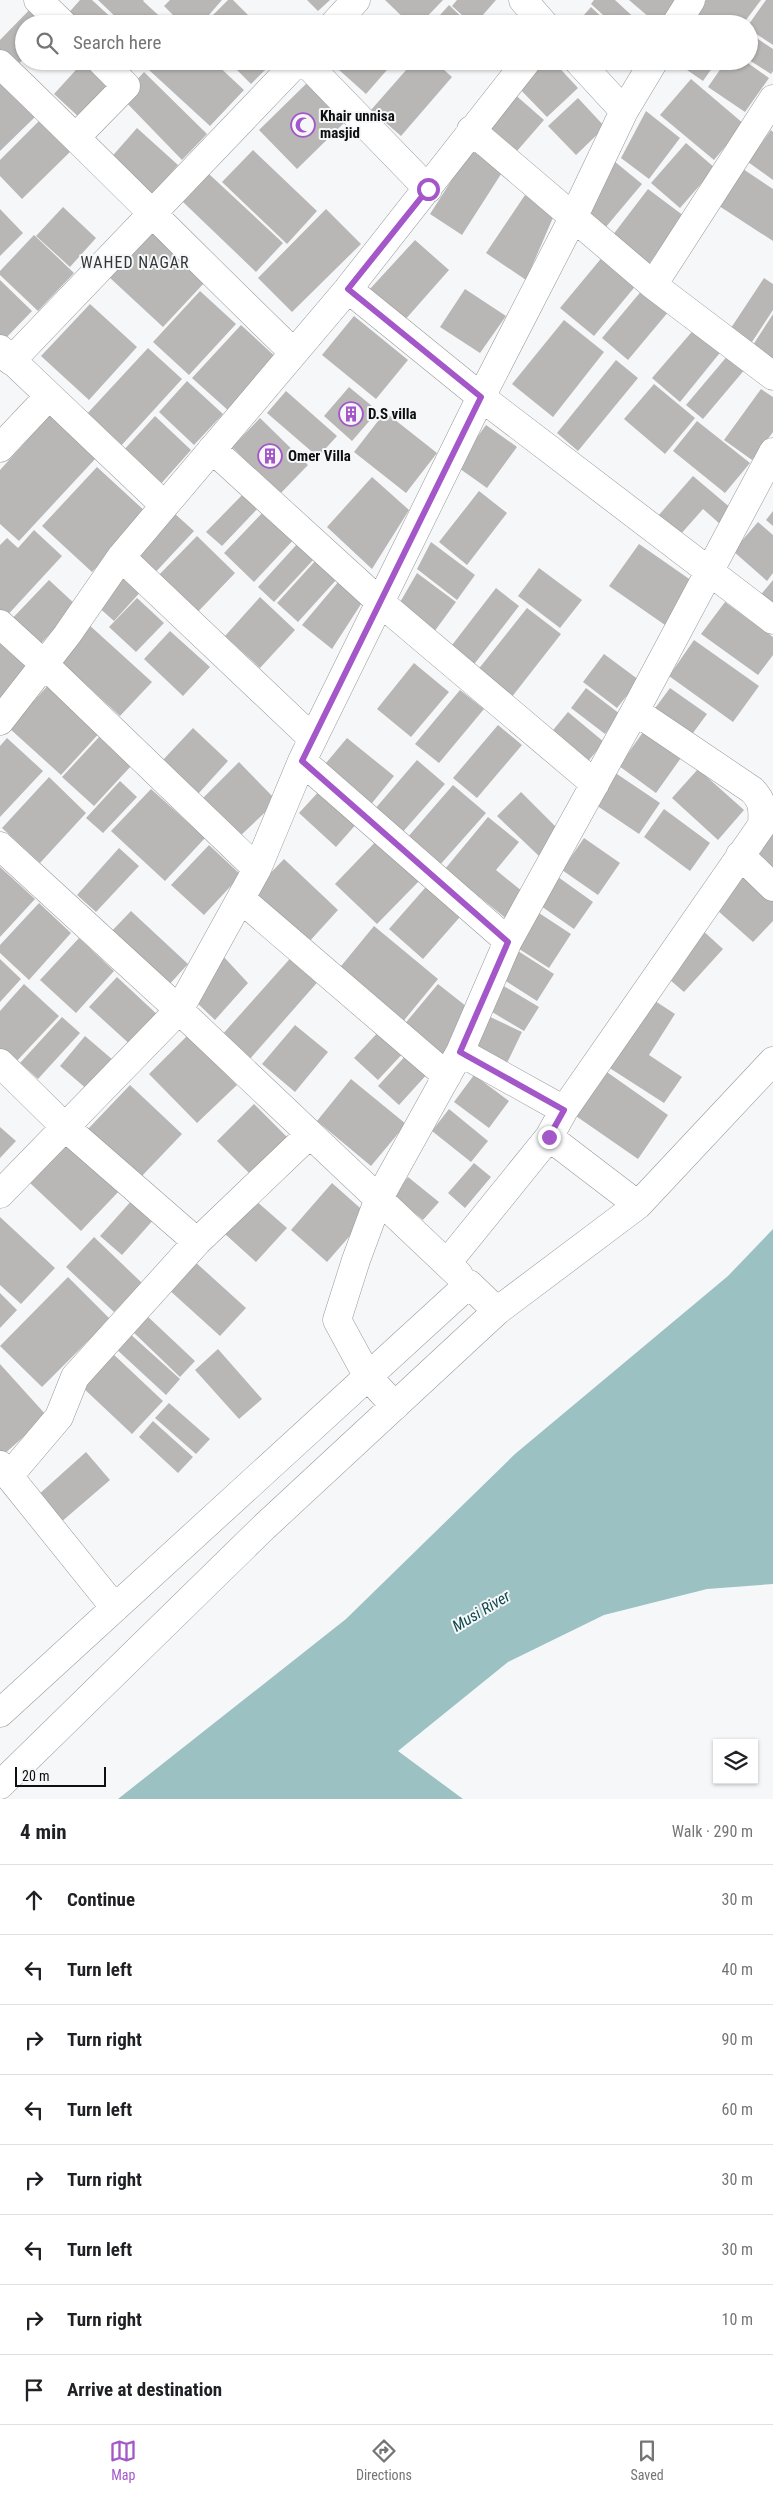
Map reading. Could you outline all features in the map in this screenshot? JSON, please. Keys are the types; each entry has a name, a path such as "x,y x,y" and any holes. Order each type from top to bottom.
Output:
{"street":[{"path":"38,0 54,15"},
{"path":"342,15 356,0"},
{"path":"523,0 536,15"},
{"path":"682,15 691,0"},
{"path":"0,64 76,136 151,214 294,353"},
{"path":"76,136 126,86 110,70"},
{"path":"164,505 6,355 151,214 289,70"},
{"path":"313,70 428,189"},
{"path":"0,721 45,665 121,557 348,289 520,70"},
{"path":"586,70 624,111"},
{"path":"0,1194 179,1010 257,869 307,750 481,397 573,218 624,111 649,70"},
{"path":"653,285 773,98"},
{"path":"471,130 653,285 773,376"},
{"path":"348,289 481,397 773,620"},
{"path":"0,448 49,396"},
{"path":"212,449 381,603 595,784"},
{"path":"395,1406 368,1377 337,1320 356,1260 379,1198 460,1052 508,942 635,711 773,452"},
{"path":"121,557 307,750 508,942"},
{"path":"0,624 257,869"},
{"path":"447,1263 549,1137 564,1110 762,824 763,809 760,798 752,790 635,711"},
{"path":"0,846 179,1010 497,1312"},
{"path":"740,855 773,887"},
{"path":"241,899 446,1076"},
{"path":"460,1052 564,1110"},
{"path":"0,1785 264,1527 497,1312 638,1205 773,1061"},
{"path":"0,1063 65,1127 197,1242"},
{"path":"115,1608 5,1470 59,1417 74,1377 197,1242 309,1135"},
{"path":"549,1137 638,1205"},
{"path":"0,1712 469,1284"}],"water":[{"name":"Musi River","path":"773,1229 773,1584 707,1589 604,1615 508,1662 398,1751 463,1799 118,1799 346,1619 515,1454 728,1276"}],"building":[{"path":"80,0 92,0 108,15 67,15"},
{"path":"98,0 144,0 158,15 114,15"},
{"path":"170,0 222,0 209,15 173,15 164,6"},
{"path":"228,0 233,0 248,15 213,15"},
{"path":"307,0 330,0 318,11"},
{"path":"385,0 443,0 429,15 401,15"},
{"path":"457,0 496,0 483,15 462,15 452,6"},
{"path":"594,0 615,0 631,15 603,15 591,4"},
{"path":"629,0 680,0 668,15 646,15"},
{"path":"706,0 761,0 750,15 695,15"},
{"path":"766,0 773,0 773,45 758,35 758,15 755,15"},
{"path":"37,2 49,15 24,15"},
{"path":"449,5 460,15 440,15"},
{"path":"591,7 599,15 584,15"},
{"path":"15,25 15,64 0,50 0,40"},
{"path":"758,39 773,49 773,71 771,74 758,66"},
{"path":"76,70 105,70 116,80 81,119 54,94"},
{"path":"122,70 132,70 127,75"},
{"path":"149,70 223,70 244,90 210,126"},
{"path":"237,70 265,70 251,84"},
{"path":"339,70 387,70 366,94"},
{"path":"406,70 444,70 452,77 401,136 371,110"},
{"path":"528,70 561,70 578,88 547,117 514,83"},
{"path":"687,70 711,70 703,81"},
{"path":"720,70 758,70 769,78 745,112 708,87"},
{"path":"144,72 207,134 182,160 121,97"},
{"path":"691,79 744,124 714,160 660,115"},
{"path":"0,80 35,117 0,151"},
{"name":"Khair unnisa masjid","path":"308,82 346,121 297,169 259,130"},
{"path":"512,92 544,120 517,151 485,123"},
{"path":"578,98 605,127 576,155 548,126"},
{"path":"646,111 680,138 649,179 621,158"},
{"path":"40,120 71,151 22,199 0,176 0,160"},
{"path":"137,128 178,165 149,198 108,161"},
{"path":"771,130 773,132 773,180 748,162"},
{"path":"686,143 715,168 680,208 651,183"},
{"path":"253,150 317,211 287,244 222,182"},
{"path":"471,150 503,171 462,235 430,214"},
{"path":"614,161 642,184 600,234 582,219"},
{"path":"740,167 773,189 773,241 716,204"},
{"path":"209,174 283,243 256,272 183,202"},
{"path":"648,189 684,216 646,268 609,240"},
{"path":"525,195 555,213 526,280 486,253"},
{"path":"63,207 96,238 70,267 36,236"},
{"path":"0,209 23,233 0,256"},
{"path":"326,209 361,244 292,312 258,278"},
{"path":"151,232 205,282 163,327 109,277"},
{"path":"34,235 74,273 38,311 0,275 0,271"},
{"path":"415,240 449,270 404,321 369,290"},
{"path":"604,255 638,283 594,336 560,308"},
{"path":"764,278 773,284 773,310 748,348 727,334"},
{"path":"0,280 32,311 3,341 0,338"},
{"path":"465,289 506,316 480,353 440,327"},
{"path":"643,289 669,311 628,360 602,338"},
{"path":"200,291 236,324 189,375 153,342"},
{"path":"90,304 137,347 89,400 41,356"},
{"path":"773,314 773,363 751,348"},
{"path":"354,316 408,360 376,399 322,355"},
{"path":"564,320 604,352 553,417 512,384"},
{"path":"241,325 279,360 230,412 192,378"},
{"path":"696,327 723,349 680,402 652,378"},
{"path":"148,348 182,379 119,448 85,416"},
{"path":"729,354 746,368 703,419 686,405"},
{"path":"616,360 638,378 578,451 557,433"},
{"path":"187,381 223,414 194,445 159,412"},
{"path":"654,384 695,418 665,454 624,419"},
{"name":"D.S villa","path":"349,387 378,411 352,441 324,416"},
{"path":"761,389 773,397 773,432 752,460 724,440"},
{"path":"286,391 337,436 318,457 267,413"},
{"path":"385,412 437,453 406,493 354,452"},
{"path":"50,415 96,458 19,541 0,524 0,470"},
{"path":"155,416 191,450 159,486 122,452"},
{"name":"Omer Villa","path":"260,418 308,465 280,494 232,447"},
{"path":"697,421 750,463 725,493 673,451"},
{"path":"486,425 517,447 487,488 456,466"},
{"path":"97,467 147,513 92,572 42,526"},
{"path":"693,476 732,509 720,524 703,509 680,535 658,516"},
{"path":"372,477 409,510 372,569 327,527"},
{"path":"246,491 261,505 222,546 206,532"},
{"path":"479,491 507,513 467,565 439,542"},
{"path":"267,508 297,536 254,582 224,553"},
{"path":"773,511 773,526 766,520"},
{"path":"174,513 194,531 151,577 131,558"},
{"path":"758,522 773,535 773,573 767,581 733,551"},
{"path":"34,530 62,556 3,620 0,617 0,545 7,538 18,548"},
{"path":"197,536 235,573 192,618 154,580"},
{"path":"431,542 475,575 457,600 417,569"},
{"path":"298,543 315,558 274,602 258,587"},
{"path":"639,544 695,583 665,625 609,586"},
{"path":"316,560 337,579 298,622 277,603"},
{"path":"539,568 582,600 560,628 518,596"},
{"path":"126,571 144,588 114,621 96,605"},
{"path":"417,573 456,602 434,632 399,604"},
{"path":"49,580 76,605 35,650 7,624"},
{"path":"773,580 773,610 758,598"},
{"path":"339,581 363,601 332,649 302,625"},
{"path":"496,588 519,606 472,667 449,649"},
{"path":"260,597 295,630 260,668 225,636"},
{"path":"137,598 164,623 136,652 109,627"},
{"path":"725,602 773,637 773,655 758,675 701,634"},
{"path":"527,608 561,634 511,698 477,671"},
{"path":"87,623 152,682 120,716 56,657"},
{"path":"170,631 210,667 183,696 144,659"},
{"path":"694,640 759,686 733,722 669,676"},
{"path":"0,642 34,673 0,709"},
{"path":"604,654 639,680 617,708 583,682"},
{"path":"414,663 449,692 411,737 377,709"},
{"path":"52,681 103,729 61,775 9,728"},
{"path":"586,688 620,714 605,734 571,708"},
{"path":"670,688 707,714 690,737 653,711"},
{"path":"460,690 484,709 439,763 415,744"},
{"path":"568,712 604,742 585,765 549,735"},
{"path":"498,725 522,745 477,798 453,778"},
{"path":"193,728 228,761 198,794 162,761"},
{"path":"646,728 683,755 656,793 619,766"},
{"path":"99,737 131,766 94,806 62,777"},
{"path":"7,738 43,771 0,817 0,746"},
{"path":"347,738 394,776 368,808 321,769"},
{"path":"417,760 445,784 401,834 374,810"},
{"path":"239,762 277,801 238,838 201,800"},
{"path":"698,769 744,810 718,840 672,798"},
{"path":"614,772 660,803 639,834 593,803"},
{"path":"49,777 86,813 40,863 2,828"},
{"path":"120,781 137,797 103,833 86,818"},
{"path":"453,785 486,813 439,866 407,838"},
{"path":"322,788 359,821 336,847 299,813"},
{"path":"151,789 205,838 165,881 111,831"},
{"path":"521,792 562,833 539,856 497,816"},
{"path":"664,809 710,843 690,871 644,837"},
{"path":"488,817 519,842 496,870 528,896 508,920 445,869"},
{"path":"773,825 773,868 752,852"},
{"path":"381,836 423,877 377,924 335,884"},
{"path":"584,838 620,863 598,895 562,870"},
{"path":"209,845 241,875 204,915 171,885"},
{"path":"119,848 139,866 96,912 77,895"},
{"path":"284,859 338,910 308,943 253,891"},
{"path":"743,865 773,892 773,921 753,942 708,902"},
{"path":"0,867 35,899 0,937"},
{"path":"558,877 593,902 574,929 538,904"},
{"path":"432,880 466,910 423,959 389,929"},
{"path":"39,903 71,933 29,980 0,953 0,945"},
{"path":"131,911 188,964 166,988 108,935"},
{"path":"539,913 571,934 549,968 516,947"},
{"path":"374,926 438,979 401,1024 337,971"},
{"path":"700,928 723,949 684,992 662,973"},
{"path":"79,938 114,971 76,1013 40,980"},
{"path":"518,951 554,974 537,1001 501,978"},
{"path":"295,953 322,977 249,1060 221,1036"},
{"path":"223,956 248,983 215,1020 194,1000"},
{"path":"0,959 21,979 0,1002"},
{"path":"117,977 161,1018 134,1048 89,1007"},
{"path":"24,984 59,1016 14,1064 0,1052 0,1011"},
{"path":"438,984 471,1010 443,1060 403,1026"},
{"path":"502,985 539,1007 524,1031 487,1009"},
{"path":"652,999 675,1014 649,1055 682,1077 664,1103 608,1067"},
{"path":"486,1015 522,1032 507,1063 471,1046"},
{"path":"62,1017 80,1033 38,1079 20,1063"},
{"path":"295,1025 328,1052 295,1092 262,1064"},
{"path":"382,1028 406,1050 378,1080 354,1058"},
{"path":"188,1035 237,1085 197,1123 149,1074"},
{"path":"85,1036 113,1060 88,1090 60,1066"},
{"path":"408,1053 429,1072 399,1105 378,1086"},
{"path":"604,1070 668,1115 638,1159 573,1114"},
{"path":"474,1075 509,1101 489,1128 454,1102"},
{"path":"351,1079 406,1124 371,1166 317,1121"},
{"path":"130,1085 182,1134 140,1178 88,1129"},
{"path":"254,1104 290,1140 253,1177 217,1141"},
{"path":"449,1109 488,1141 471,1162 432,1131"},
{"path":"0,1127 16,1141 0,1158"},
{"path":"70,1140 122,1188 81,1231 30,1183"},
{"path":"474,1163 491,1177 465,1208 448,1193"},
{"path":"408,1177 439,1202 423,1220 393,1196"},
{"path":"332,1183 368,1215 327,1262 291,1230"},
{"path":"133,1199 155,1218 122,1255 100,1236"},
{"path":"255,1200 287,1228 256,1262 225,1234"},
{"path":"0,1217 55,1268 21,1304 0,1285"},
{"path":"94,1237 142,1283 114,1312 66,1267"},
{"path":"193,1260 246,1308 220,1336 167,1288"},
{"path":"68,1277 110,1319 42,1387 0,1346"},
{"path":"0,1293 17,1310 0,1328"},
{"path":"145,1314 195,1361 180,1377 131,1330"},
{"path":"128,1332 180,1379 166,1395 114,1347"},
{"path":"218,1349 262,1399 239,1419 195,1370"},
{"path":"111,1352 163,1401 132,1434 80,1385"},
{"path":"0,1364 47,1416 2,1456 0,1454"},
{"path":"169,1403 210,1439 196,1454 155,1418"},
{"path":"153,1421 193,1457 178,1473 139,1437"},
{"path":"86,1452 110,1480 60,1523 37,1496"}],"place":[{"name":"Khair unnisa masjid","path":"303,125"},
{"name":"D.S villa","path":"351,414"},
{"name":"Omer Villa","path":"270,456"}],"district":[{"name":"WAHED NAGAR","path":"135,262"}],"route":[{"path":"428,189 348,289 481,397 302,761 508,942 460,1052 564,1110 549,1137"}]}
